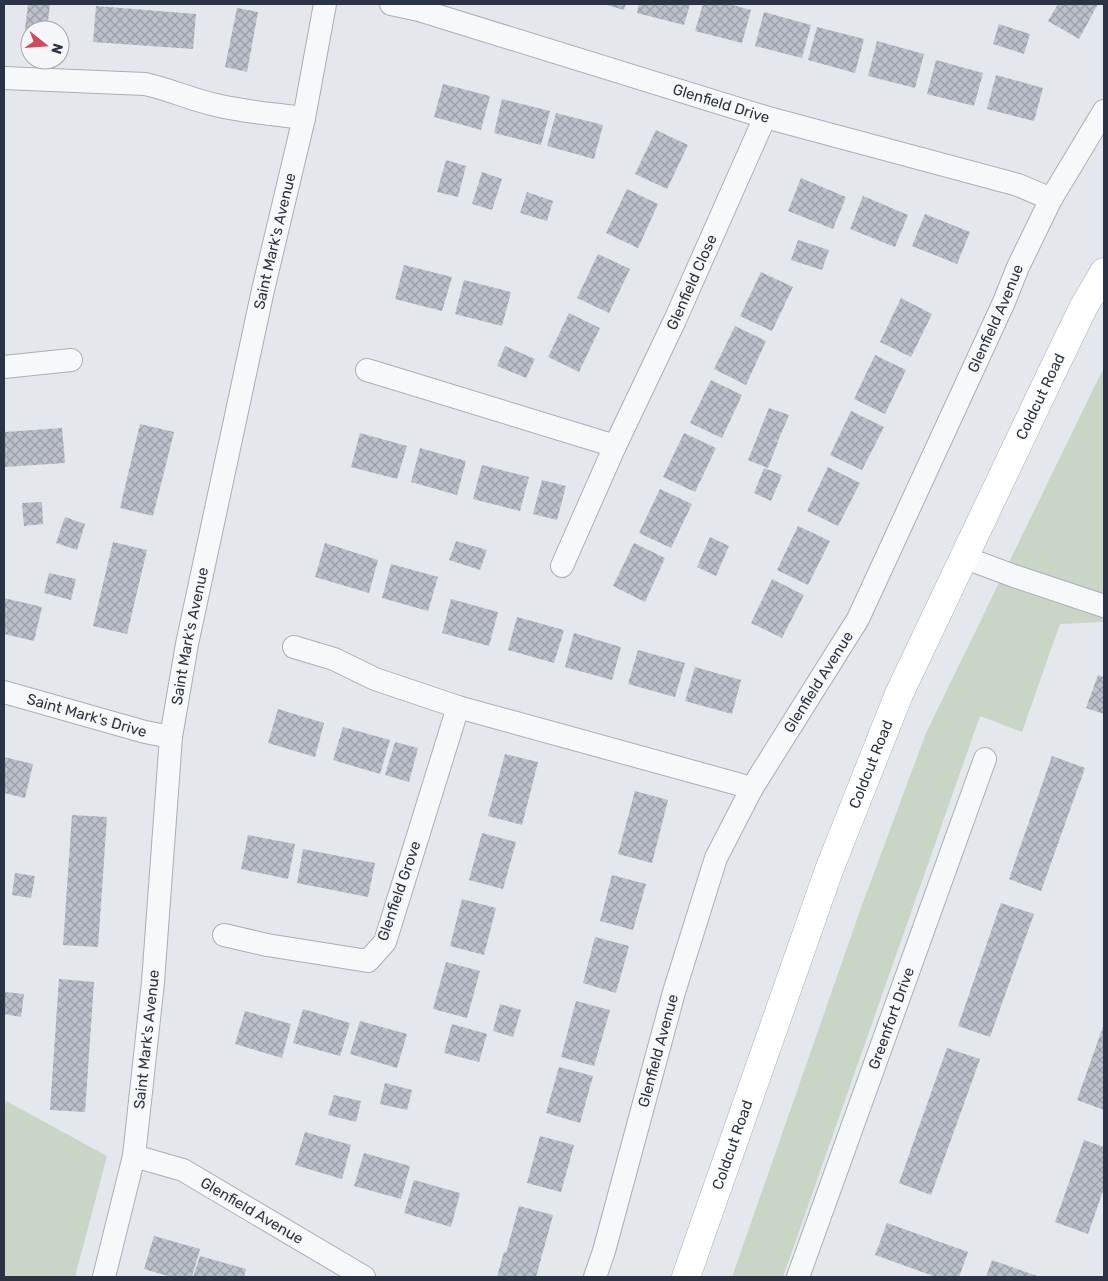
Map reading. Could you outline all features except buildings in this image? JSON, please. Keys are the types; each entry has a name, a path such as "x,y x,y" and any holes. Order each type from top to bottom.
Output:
{"main road":[{"name":"Coldcut Road","path":"686,1277 829,870 899,694 1083,308 1104,272"}],"street":[{"name":"Saint Mark's Avenue","path":"104,1277 134,1156 154,982 171,737 187,644 256,319 304,118 325,4"},
{"name":"Glenfield Drive","path":"391,4 421,7 766,117 1018,185 1051,199"},
{"path":"4,78 145,84 229,108 304,118"},
{"name":"Glenfield Avenue","path":"595,1277 604,1251 674,992 716,858 752,788 858,619 1051,199 1104,111"},
{"name":"Glenfield Close","path":"562,566 766,117"},
{"path":"4,367 70,360"},
{"path":"368,370 615,446"},
{"path":"963,557 1104,606"},
{"path":"294,646 334,659 374,679 458,707 752,788"},
{"name":"Saint Mark's Drive","path":"4,692 145,732 171,737"},
{"name":"Glenfield Grove","path":"224,935 267,945 368,961 385,942 458,707"},
{"name":"Greenfort Drive","path":"798,1277 985,759"},
{"name":"Glenfield Avenue","path":"134,1156 184,1170 364,1277"}],"green space":[{"path":"1104,367 1104,622 1060,624 1022,732 980,716 783,1277 732,1277 862,905 926,733"},
{"path":"6,1101 107,1156 75,1277 4,1277 4,1109"}]}
